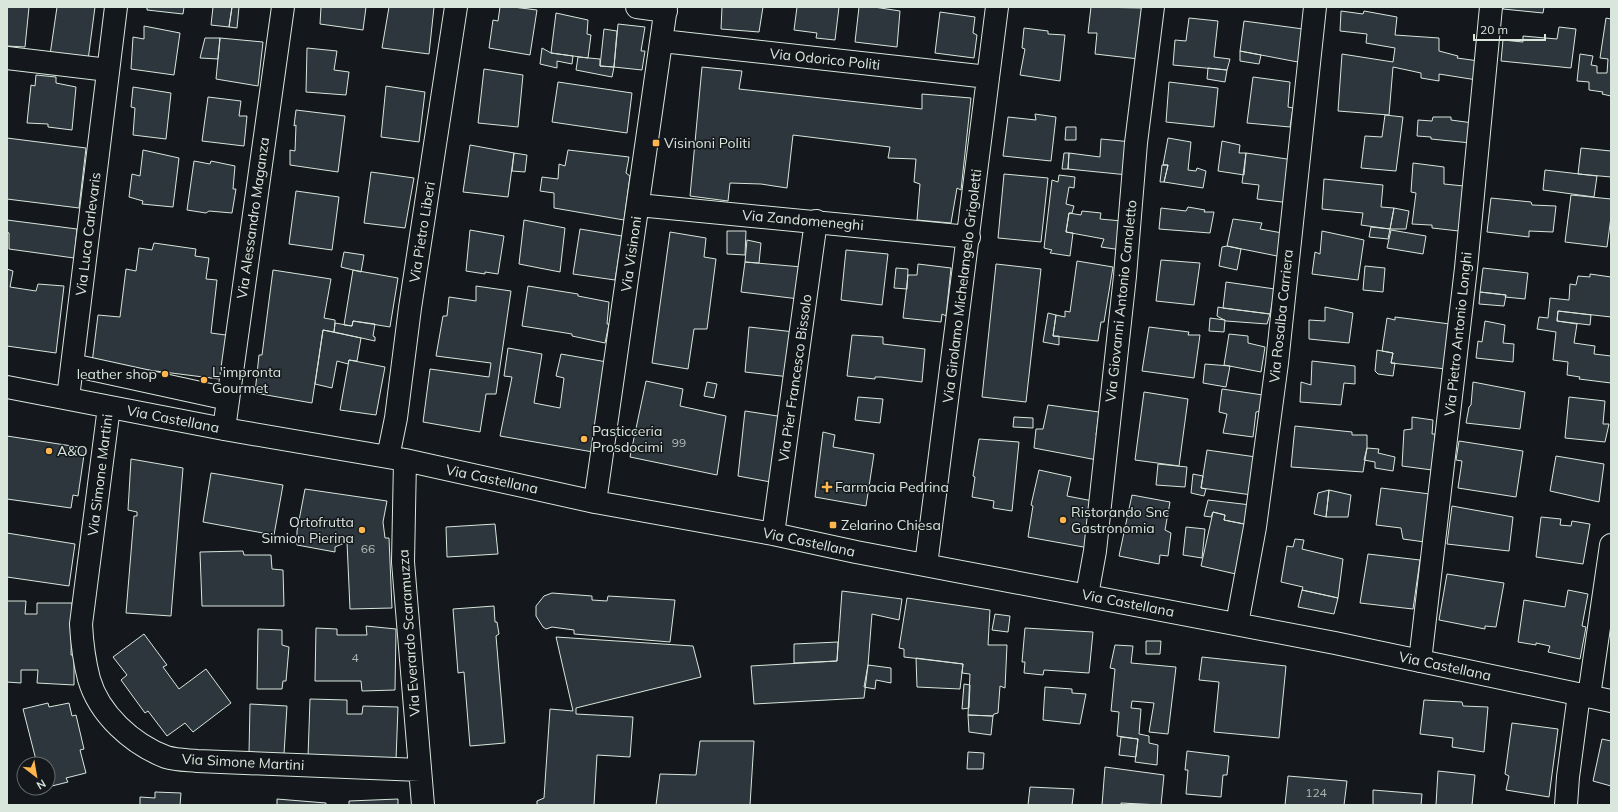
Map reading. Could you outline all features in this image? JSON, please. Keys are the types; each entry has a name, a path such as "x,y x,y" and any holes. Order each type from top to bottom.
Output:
{"street":[{"name":"Via Luca Carlevaris","path":"68,398 116,7"},
{"name":"Via Alessandro Maganza","path":"224,429 283,7"},
{"name":"Via Pietro Liberi","path":"396,459 396,418 412,293 456,7"},
{"path":"638,7 666,9"},
{"name":"Via Girolamo Michelangelo Grigoletti","path":"926,565 969,237 997,7"},
{"name":"Via Giovanni Antonio Canaletto","path":"1087,595 1095,551 1125,276 1136,143 1153,7"},
{"name":"Via Rosalba Carriera","path":"1237,624 1255,526 1277,363 1315,7"},
{"name":"Via Pietro Antonio Longhi","path":"1420,661 1466,268 1491,7"},
{"name":"Via Visinoni","path":"595,502 666,9"},
{"name":"Via Odorico Politi","path":"662,41 988,77"},
{"path":"7,58 108,70"},
{"name":"Via Zandomeneghi","path":"638,205 816,221 969,237"},
{"name":"Via Pier Francesco Bissolo","path":"773,534 816,221"},
{"path":"72,366 228,399"},
{"name":"Via Castellana","path":"7,387 224,429 396,459 595,502 773,534 926,565 1237,624 1611,701"},
{"name":"Via Simone Martini","path":"109,407 81,624 82,651 89,680 100,703 119,728 141,744 167,757 197,761 420,770"},
{"name":"Via Everardo Scaramuzza","path":"396,459 423,805"},
{"path":"1566,805 1568,777 1611,545"}],"building":[{"path":"7,7 29,7 25,47 7,46"},
{"path":"57,7 95,7 88,60 50,55"},
{"path":"147,7 184,7 183,14 147,10"},
{"path":"213,7 232,7 229,27 211,25"},
{"path":"232,7 239,7 237,28 229,27"},
{"path":"321,7 366,7 363,30 320,24"},
{"path":"389,7 434,7 429,54 382,48"},
{"path":"500,7 537,10 530,55 489,48 493,20 498,21"},
{"path":"722,7 763,7 759,32 721,29"},
{"path":"797,7 839,7 835,40 816,38 817,33 794,30"},
{"path":"859,7 874,7 900,11 897,47 855,42"},
{"path":"1091,7 1144,8 1139,59 1095,54 1097,33 1088,33"},
{"path":"1504,7 1544,7 1543,13 1503,9"},
{"path":"1341,11 1363,14 1364,11 1397,17 1395,35 1439,38 1439,51 1458,56 1457,58 1479,61 1477,80 1439,74 1439,81 1421,78 1421,73 1393,67 1389,115 1338,111 1342,54 1393,62 1395,48 1366,43 1367,34 1340,31"},
{"path":"940,12 975,17 973,33 977,35 974,58 935,53"},
{"path":"556,13 588,20 587,34 591,35 588,58 551,53"},
{"path":"1189,18 1218,21 1214,57 1230,59 1227,70 1173,65 1175,40 1186,41"},
{"path":"1606,18 1611,19 1611,96 1602,94 1603,92 1589,90 1589,82 1577,81 1580,54 1593,56 1591,65 1597,66 1597,73 1607,73 1608,59 1600,58"},
{"path":"1244,21 1303,29 1303,63 1240,51"},
{"path":"618,24 645,27 641,51 645,51 642,70 614,67"},
{"path":"144,26 180,33 174,75 131,69 133,37 144,39"},
{"path":"1559,27 1576,29 1571,68 1501,61 1503,40 1523,42 1523,36 1557,39"},
{"path":"1024,28 1048,31 1048,34 1065,35 1060,81 1020,75 1025,49 1022,48"},
{"path":"604,29 617,31 614,67 600,66"},
{"path":"205,38 220,38 218,59 200,58"},
{"path":"220,38 263,42 258,86 216,79"},
{"path":"307,48 337,51 334,70 349,72 346,95 306,92"},
{"path":"542,48 551,53 573,56 572,64 557,61 557,68 540,64"},
{"path":"1240,51 1261,55 1259,64 1240,61"},
{"path":"578,57 600,59 600,66 614,67 612,77 576,70"},
{"path":"702,67 742,71 739,89 922,109 922,94 971,98 961,190 957,188 951,223 917,220 920,184 914,182 916,159 888,158 890,147 793,135 787,188 761,184 730,183 728,201 690,196"},
{"path":"1208,68 1227,70 1225,82 1207,79"},
{"path":"484,69 523,75 518,127 478,123"},
{"path":"36,75 56,77 56,83 76,87 72,130 48,127 48,124 27,123 31,85 35,86"},
{"path":"1253,77 1290,82 1288,107 1293,108 1290,127 1247,123"},
{"path":"558,82 632,93 627,133 552,122"},
{"path":"1169,82 1218,88 1214,127 1166,122"},
{"path":"386,86 425,92 419,142 381,137"},
{"path":"133,87 171,93 166,139 133,135 135,108 131,107"},
{"path":"208,97 241,101 239,116 247,116 244,146 202,141"},
{"path":"296,110 345,116 338,172 290,165 290,150 295,151 296,125 294,126"},
{"path":"1035,114 1056,117 1051,161 1003,156 1008,117 1036,120"},
{"path":"1385,115 1403,117 1396,171 1361,168 1365,136 1382,137"},
{"path":"1433,117 1451,117 1451,120 1473,123 1471,143 1417,136 1418,120 1432,121"},
{"path":"1066,127 1076,127 1076,140 1065,140"},
{"path":"7,138 86,148 79,208 7,199"},
{"path":"1168,138 1191,142 1188,170 1196,171 1197,168 1206,171 1203,188 1164,182 1168,165 1163,165"},
{"path":"1101,139 1132,142 1128,175 1068,169 1069,153 1100,157"},
{"path":"1222,141 1240,145 1239,153 1246,153 1244,175 1218,171"},
{"path":"470,145 514,153 508,197 463,192"},
{"path":"1581,148 1611,151 1611,177 1578,174"},
{"path":"143,150 179,158 173,207 142,204 143,201 129,197 132,174 140,176"},
{"path":"568,150 629,157 626,173 630,176 624,220 554,208 554,193 540,191 542,177 558,179 559,164 565,166"},
{"path":"514,153 527,155 525,172 512,171"},
{"path":"1064,153 1069,153 1068,169 1062,169"},
{"path":"1246,153 1294,160 1290,203 1257,199 1259,185 1242,183"},
{"path":"194,161 210,164 211,161 235,166 233,189 236,189 232,213 209,211 206,213 187,210"},
{"path":"1413,163 1444,167 1444,184 1464,186 1459,231 1432,228 1432,225 1412,224 1416,193 1411,192"},
{"path":"1162,165 1168,165 1164,182 1160,182"},
{"path":"1545,170 1597,176 1594,197 1543,190"},
{"path":"371,172 414,178 405,228 364,223"},
{"path":"1004,174 1048,178 1041,242 998,238"},
{"path":"1059,175 1075,177 1074,188 1069,187 1066,204 1074,206 1072,213 1069,213 1066,232 1073,233 1070,256 1050,253 1052,250 1044,248 1052,180 1058,182"},
{"path":"1324,179 1383,185 1381,207 1394,208 1390,229 1361,225 1363,213 1322,209"},
{"path":"296,191 339,197 332,250 289,244"},
{"path":"1571,195 1611,199 1611,217 1607,247 1565,242"},
{"path":"1491,198 1531,202 1532,205 1556,206 1553,232 1529,231 1529,237 1487,232"},
{"path":"1188,207 1205,210 1204,212 1214,212 1210,233 1159,229 1161,208 1186,211"},
{"path":"1394,208 1409,211 1406,229 1390,229"},
{"path":"1082,211 1101,213 1100,219 1122,221 1122,250 1101,247 1104,239 1066,232 1069,213 1081,215"},
{"path":"1233,219 1262,223 1260,229 1288,234 1282,257 1227,246"},
{"path":"7,220 77,229 74,258 9,249"},
{"path":"524,220 565,228 560,272 519,264"},
{"path":"1371,227 1390,229 1388,239 1369,237"},
{"path":"580,229 622,236 615,280 573,274"},
{"path":"470,230 504,236 498,274 485,272 485,274 466,271"},
{"path":"1391,230 1426,236 1423,254 1387,248"},
{"path":"727,231 746,231 745,255 727,254"},
{"path":"1322,231 1364,240 1358,280 1312,274 1315,252 1320,254"},
{"path":"670,232 706,238 704,257 716,259 707,329 694,329 688,369 652,363"},
{"path":"747,240 761,243 759,263 745,262"},
{"path":"154,243 196,249 195,256 209,258 206,279 217,280 211,333 233,336 227,380 92,363 98,315 120,317 126,269 136,271 139,248 152,250"},
{"path":"1227,246 1241,249 1237,270 1219,266 1222,247"},
{"path":"846,250 888,254 882,305 841,300"},
{"path":"344,252 364,255 361,272 341,267"},
{"path":"1161,260 1200,263 1194,305 1156,301"},
{"path":"1077,261 1113,267 1104,322 1101,322 1098,341 1053,336 1056,315 1065,317 1065,311 1070,312"},
{"path":"745,262 802,267 799,299 741,292"},
{"path":"918,264 951,268 946,316 942,314 941,322 903,318 908,275 917,275"},
{"path":"996,264 1041,269 1026,402 982,397"},
{"path":"1365,266 1385,268 1383,292 1363,290"},
{"path":"896,268 908,269 907,289 894,288"},
{"path":"1483,268 1528,273 1525,299 1480,292"},
{"path":"7,269 13,271 10,287 36,291 38,284 64,286 56,353 7,346"},
{"path":"273,270 331,279 324,318 335,320 334,332 323,330 312,403 255,393 259,355 262,355"},
{"path":"353,270 398,278 390,327 353,321 352,326 344,325"},
{"path":"1590,274 1611,277 1611,317 1558,311 1557,321 1577,324 1574,343 1595,346 1594,354 1611,356 1611,383 1579,379 1580,377 1567,375 1568,362 1553,360 1556,332 1537,329 1539,317 1548,318 1550,298 1569,300 1570,284 1576,285 1578,276 1590,277"},
{"path":"1226,282 1275,289 1270,314 1223,308"},
{"path":"476,286 511,291 496,394 486,394 480,432 423,422 430,369 489,377 491,363 436,356 443,316 447,316 449,297 476,301"},
{"path":"528,286 578,294 578,296 609,302 607,324 609,324 605,343 572,336 572,334 522,326"},
{"path":"1480,292 1506,295 1504,306 1479,304"},
{"path":"1218,307 1270,314 1267,324 1226,321 1217,316"},
{"path":"1325,307 1353,313 1349,343 1309,339 1309,320 1325,321"},
{"path":"1558,311 1591,315 1590,325 1557,321"},
{"path":"1048,313 1056,315 1053,336 1059,336 1059,345 1043,342"},
{"path":"1395,317 1450,324 1446,369 1391,363 1393,353 1382,351 1387,318 1395,320"},
{"path":"1210,318 1225,320 1224,332 1209,331"},
{"path":"353,321 375,324 373,336 375,337 375,341 334,332 335,323 352,326"},
{"path":"1485,321 1505,325 1503,343 1514,344 1513,362 1476,358 1478,341 1482,342"},
{"path":"749,327 795,332 790,377 745,372"},
{"path":"1149,327 1189,332 1188,335 1200,335 1194,378 1142,371"},
{"path":"323,330 361,338 357,361 349,360 348,364 337,361 332,388 315,384"},
{"path":"1229,334 1248,336 1248,343 1265,347 1261,372 1224,365"},
{"path":"852,335 883,337 883,344 925,349 922,382 881,377 875,377 875,379 847,376"},
{"path":"508,348 542,354 534,403 560,408 564,378 556,376 561,354 607,362 593,452 500,436 512,377 504,376"},
{"path":"1377,350 1393,353 1391,363 1395,363 1393,376 1378,374 1375,371"},
{"path":"349,360 385,367 376,415 340,410"},
{"path":"1312,361 1355,366 1355,384 1344,383 1341,405 1300,402 1301,382 1311,385"},
{"path":"1205,364 1230,366 1226,387 1203,383"},
{"path":"646,381 683,389 680,406 726,416 717,475 630,457"},
{"path":"707,382 717,384 714,398 704,396"},
{"path":"1473,382 1525,392 1520,429 1466,423 1469,407 1471,405"},
{"path":"1222,389 1263,395 1260,411 1256,412 1253,437 1223,433 1227,414 1219,412"},
{"path":"1144,392 1188,399 1179,466 1135,460"},
{"path":"858,397 883,399 880,423 855,420"},
{"path":"1569,397 1605,401 1603,424 1609,424 1605,442 1565,438"},
{"path":"1048,405 1099,412 1096,435 1102,437 1097,460 1034,448 1036,429 1043,429"},
{"path":"745,411 784,417 776,483 738,476"},
{"path":"1014,417 1033,418 1033,428 1013,427"},
{"path":"1412,417 1433,420 1432,434 1435,434 1432,470 1402,466 1404,430 1412,429"},
{"path":"1295,426 1352,432 1352,435 1367,435 1367,448 1363,472 1291,467"},
{"path":"823,432 835,435 833,447 874,454 866,506 815,497"},
{"path":"7,436 85,448 78,496 73,495 71,508 7,499"},
{"path":"979,439 1019,442 1012,511 993,508 994,501 972,497 975,477 973,476"},
{"path":"1459,441 1523,451 1516,497 1458,488 1462,461 1456,460"},
{"path":"1367,448 1379,449 1378,453 1395,457 1393,471 1375,468 1375,462 1364,460"},
{"path":"1207,450 1256,457 1252,495 1201,488"},
{"path":"1556,456 1604,464 1599,502 1550,491"},
{"path":"131,459 183,468 171,616 126,613 134,516 137,516 137,512 128,510"},
{"path":"1158,464 1187,467 1185,487 1156,485"},
{"path":"1039,470 1071,477 1067,496 1098,502 1089,548 1028,537 1033,506 1031,505"},
{"path":"211,473 283,485 274,535 203,522"},
{"path":"1193,474 1203,476 1201,488 1206,489 1204,496 1191,493"},
{"path":"1381,488 1430,494 1425,542 1403,539 1401,528 1376,525"},
{"path":"305,489 387,501 383,522 385,538 389,538 392,608 350,609 347,542 335,547 335,552 297,545 297,531"},
{"path":"1329,490 1326,517 1314,514 1318,493"},
{"path":"1329,490 1351,495 1348,517 1326,517"},
{"path":"1132,495 1170,502 1165,530 1171,533 1168,556 1160,555 1159,564 1119,556"},
{"path":"1208,500 1251,505 1254,526 1224,520 1225,515 1213,512 1211,517 1204,516"},
{"path":"1452,506 1513,517 1509,551 1447,544"},
{"path":"1213,512 1225,515 1224,520 1249,525 1240,575 1201,566"},
{"path":"1541,517 1561,519 1560,525 1571,526 1572,521 1590,524 1583,564 1536,557"},
{"path":"495,524 498,554 447,557 446,527"},
{"path":"1186,527 1205,529 1202,558 1183,555"},
{"path":"7,533 75,544 69,586 7,577"},
{"path":"1295,539 1304,540 1302,549 1343,559 1338,598 1302,590 1303,587 1281,582 1287,546 1293,547"},
{"path":"243,551 244,555 271,555 272,569 283,570 284,606 202,606 200,552"},
{"path":"1368,554 1420,560 1413,609 1360,603"},
{"path":"1447,574 1504,583 1496,627 1485,626 1485,629 1439,620"},
{"path":"1302,590 1338,598 1334,614 1298,607"},
{"path":"1568,590 1588,594 1582,626 1586,627 1580,659 1548,652 1550,646 1536,643 1536,645 1518,642 1524,600 1565,607"},
{"path":"842,591 902,599 899,620 872,614 864,698 754,704 751,666 837,661"},
{"path":"552,593 592,596 592,600 607,601 608,596 675,600 670,642 574,634 574,630 552,627 546,629 536,616 536,606 544,596"},
{"path":"907,598 990,610 988,645 1007,645 1005,688 1000,686 998,713 994,714 993,716 968,715 970,674 962,673 963,664 904,657 904,649 899,648"},
{"path":"7,601 26,601 25,614 37,614 37,603 72,603 71,655 74,655 74,685 37,683 38,670 21,670 21,683 7,682"},
{"path":"494,606 495,622 497,622 499,634 496,636 505,743 470,746 464,672 458,673 453,609"},
{"path":"995,614 1010,616 1008,632 992,630"},
{"path":"366,626 396,629 395,690 362,691 361,681 315,681 316,628 337,629 337,635 367,635"},
{"path":"1025,628 1093,632 1089,673 1044,670 1043,675 1024,673 1025,662 1022,662"},
{"path":"258,629 282,630 282,645 289,647 286,681 283,681 282,689 257,689"},
{"path":"144,634 167,665 163,667 179,689 206,669 231,703 193,732 185,723 167,736 148,711 145,713 121,680 127,675 113,657"},
{"path":"556,637 693,646 701,677 576,708 576,714 633,717 630,757 597,755 594,805 537,805 537,801 544,798 550,709 573,711"},
{"path":"1146,641 1161,641 1160,654 1146,654"},
{"path":"838,642 837,661 794,663 794,644"},
{"path":"1115,645 1133,646 1131,663 1176,667 1168,734 1149,732 1154,703 1132,701 1131,708 1141,709 1139,734 1149,736 1149,743 1158,745 1157,765 1135,762 1138,739 1117,736 1119,712 1111,711 1115,669 1110,668"},
{"path":"1202,657 1286,666 1279,738 1214,732 1219,682 1199,680"},
{"path":"916,658 963,664 960,689 917,687"},
{"path":"868,665 891,668 891,683 876,680 875,689 864,687"},
{"path":"964,684 970,685 969,708 962,709"},
{"path":"1045,687 1072,689 1072,693 1086,694 1080,724 1043,720"},
{"path":"310,699 347,700 347,714 362,714 363,706 398,707 396,760 308,757"},
{"path":"1424,700 1462,702 1463,706 1488,707 1484,752 1452,747 1453,738 1420,734"},
{"path":"48,703 49,707 69,703 72,716 76,715 84,749 80,750 86,773 66,778 68,782 56,785 56,756 35,756 23,709"},
{"path":"250,704 287,706 284,754 249,753"},
{"path":"968,715 993,716 991,735 969,732"},
{"path":"1512,723 1558,729 1549,797 1506,790 1509,776 1505,774"},
{"path":"1121,737 1138,739 1136,757 1119,755"},
{"path":"1602,739 1611,741 1611,786 1593,781"},
{"path":"700,741 754,741 750,805 656,805 660,774 696,775"},
{"path":"1187,751 1229,756 1227,775 1223,775 1221,797 1186,794 1188,770 1185,770"},
{"path":"968,752 984,753 983,769 967,769"},
{"path":"1105,767 1164,775 1161,805 1121,803 1121,805 1102,805"},
{"path":"1438,771 1475,775 1472,805 1436,805"},
{"path":"1288,776 1347,781 1344,805 1285,805"},
{"path":"1030,787 1074,789 1072,805 1028,805"},
{"path":"1373,790 1422,794 1421,805 1373,805"},
{"path":"155,792 181,793 180,805 140,805 140,797 155,798"},
{"path":"277,799 326,803 326,805 277,805"},
{"path":"398,799 398,805 349,805 349,801"}],"place":[{"name":"Visinoni Politi","path":"656,143"},
{"name":"leather shop","path":"165,374"},
{"name":"L'impronta Gourmet","path":"204,380"},
{"name":"Pasticceria Prosdocimi","path":"584,439"},
{"name":"A&O","path":"49,451"},
{"name":"Farmacia Pedrina","path":"827,487"},
{"name":"Ristorando Snc Gastronomia","path":"1063,520"},
{"name":"Zelarino Chiesa","path":"833,525"},
{"name":"Ortofrutta Simion Pierina","path":"362,530"}]}
